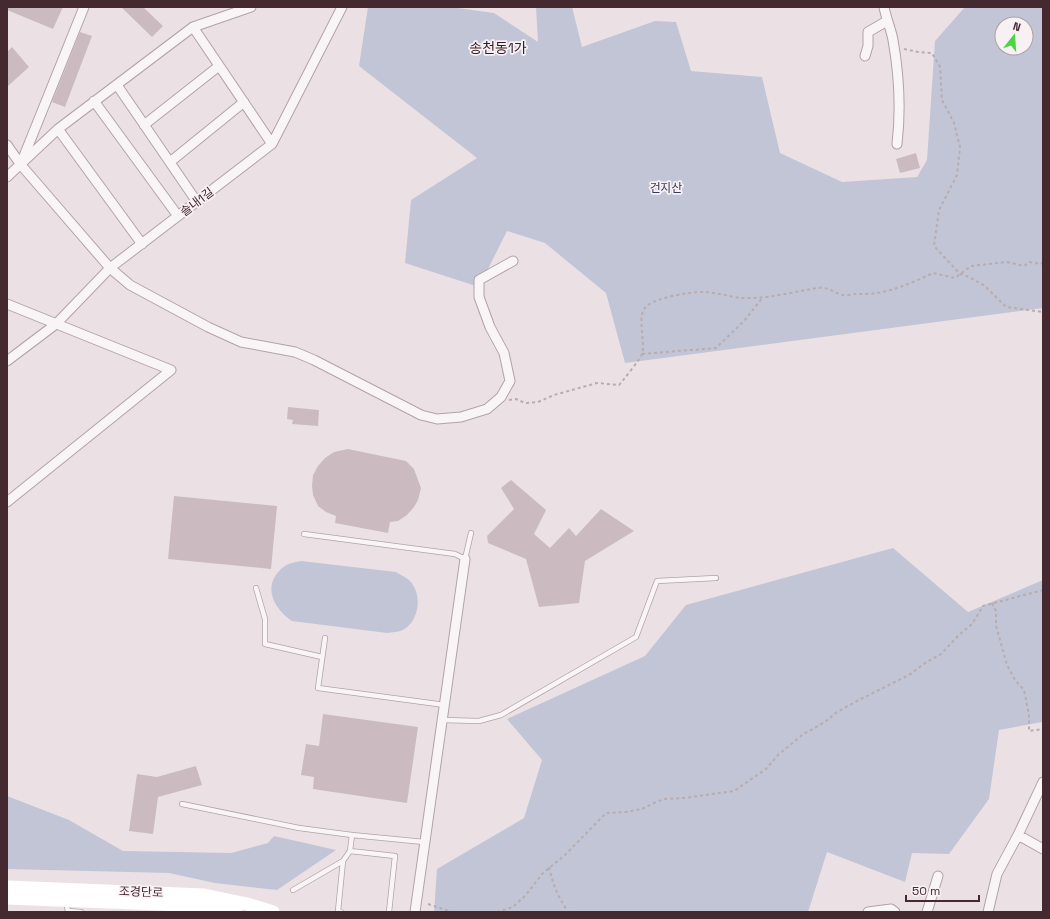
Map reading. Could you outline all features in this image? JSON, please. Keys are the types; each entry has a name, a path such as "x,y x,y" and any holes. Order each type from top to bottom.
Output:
{"street":[{"path":"21,164 84,7"},
{"path":"7,177 58,129 117,86 193,27 251,7"},
{"name":"솔내1길","path":"7,361 56,324 110,268 272,144 342,7"},
{"path":"884,7 892,38 898,84 899,114 897,144"},
{"path":"865,56 868,46 868,32 887,21"},
{"path":"193,27 272,144"},
{"path":"144,125 219,66"},
{"path":"117,86 197,202"},
{"path":"94,102 178,216"},
{"path":"170,162 244,102"},
{"path":"58,129 142,244"},
{"path":"7,145 21,164 110,268 130,285 208,327 241,342 295,352 421,415 437,419 460,417 487,409 502,397 510,381 504,353 490,327 479,297 479,280 513,261"},
{"path":"7,304 171,370 7,502"},
{"path":"415,912 465,559"},
{"path":"988,912 998,874 1043,782"},
{"path":"1018,835 1043,849"},
{"path":"927,912 938,876"},
{"name":"조경단로","path":"7,887 204,895 247,904 273,912"},
{"name":"조경단로","path":"7,898 167,904 225,909 236,912"},
{"path":"868,912 891,909 895,912"}],"lane":[{"path":"304,534 455,554 465,559 471,533"},
{"path":"442,720 479,721 501,715 636,637 657,581 716,578"},
{"path":"256,588 265,619 265,644 322,658"},
{"path":"325,638 318,688 445,705"},
{"path":"182,804 299,828 424,842"},
{"path":"293,890 343,861 350,851 352,835"},
{"path":"350,851 395,856 389,912"},
{"path":"341,912 338,911 343,861"},
{"path":"65,900 68,910 81,912"}],"path":[{"path":"892,38 905,50 932,53 940,67 942,100 954,123 960,147 957,175 939,210 934,246 960,274 985,286 1006,307 1043,312"},
{"path":"496,402 516,399 525,403 538,402 597,383 619,385 624,381 642,354 643,332 641,323 642,314 646,306 654,301 669,297 704,292 743,298 763,297 778,296 818,288 828,289 844,295 877,293 916,281 934,273 955,278 972,266 987,263 1007,262 1024,266 1030,262 1040,264 1043,263"},
{"path":"642,354 716,348 744,321 763,297"},
{"path":"497,912 513,907 524,896 534,882 549,867 565,855 606,813 626,812 642,809 654,802 664,799 684,798 734,791 766,769 778,755 802,735 825,722 837,712 909,674 941,654 972,624 984,606 1043,590"},
{"path":"992,603 996,611 996,626 1007,665 1015,680 1024,690 1029,715 1028,731 1043,729"},
{"path":"549,867 552,884 568,912"},
{"path":"428,904 452,912"}],"green space":[{"name":"건지산","path":"368,7 450,7 494,13 538,42 536,7 572,7 582,47 655,21 676,22 691,71 762,77 780,153 842,182 917,177 927,160 935,41 965,7 1043,7 1043,308 625,363 606,293 545,243 507,231 479,287 405,263 411,200 477,158 359,66"},
{"path":"893,548 968,612 1043,580 1043,720 1042,722 999,730 989,799 949,854 912,853 905,882 827,852 808,912 434,912 437,869 524,818 542,760 507,719 645,656 686,605"},
{"path":"301,561 396,572 410,581 416,591 418,603 412,622 403,630 387,633 292,621 276,604 271,590 272,583 275,576 283,567"},
{"path":"7,796 69,820 123,851 231,853 268,843 274,836 336,850 277,890 215,883 169,873 7,869"}],"building":[{"path":"7,7 63,7 53,29 7,10"},
{"path":"121,7 143,7 163,26 152,37"},
{"path":"80,32 92,36 65,107 52,102"},
{"path":"12,47 29,67 7,87 7,52"},
{"path":"916,153 920,168 900,173 896,159"},
{"path":"288,407 319,410 318,426 292,424 293,420 287,419"},
{"path":"348,449 406,461 414,469 421,488 418,500 407,515 398,521 390,522 388,533 335,523 336,516 326,512 318,506 313,495 313,475 325,458 334,452"},
{"path":"511,480 546,510 534,534 550,548 569,528 576,536 601,509 634,531 585,561 579,603 539,607 526,559 488,543 487,536 514,509 501,488"},
{"path":"174,496 277,506 271,569 168,559"},
{"path":"323,714 418,727 407,803 313,789 314,777 301,775 306,744 319,746"},
{"path":"196,766 202,785 158,797 153,834 129,831 137,774 157,777"}],"district":[{"name":"송천동1가","path":"498,48"}]}
